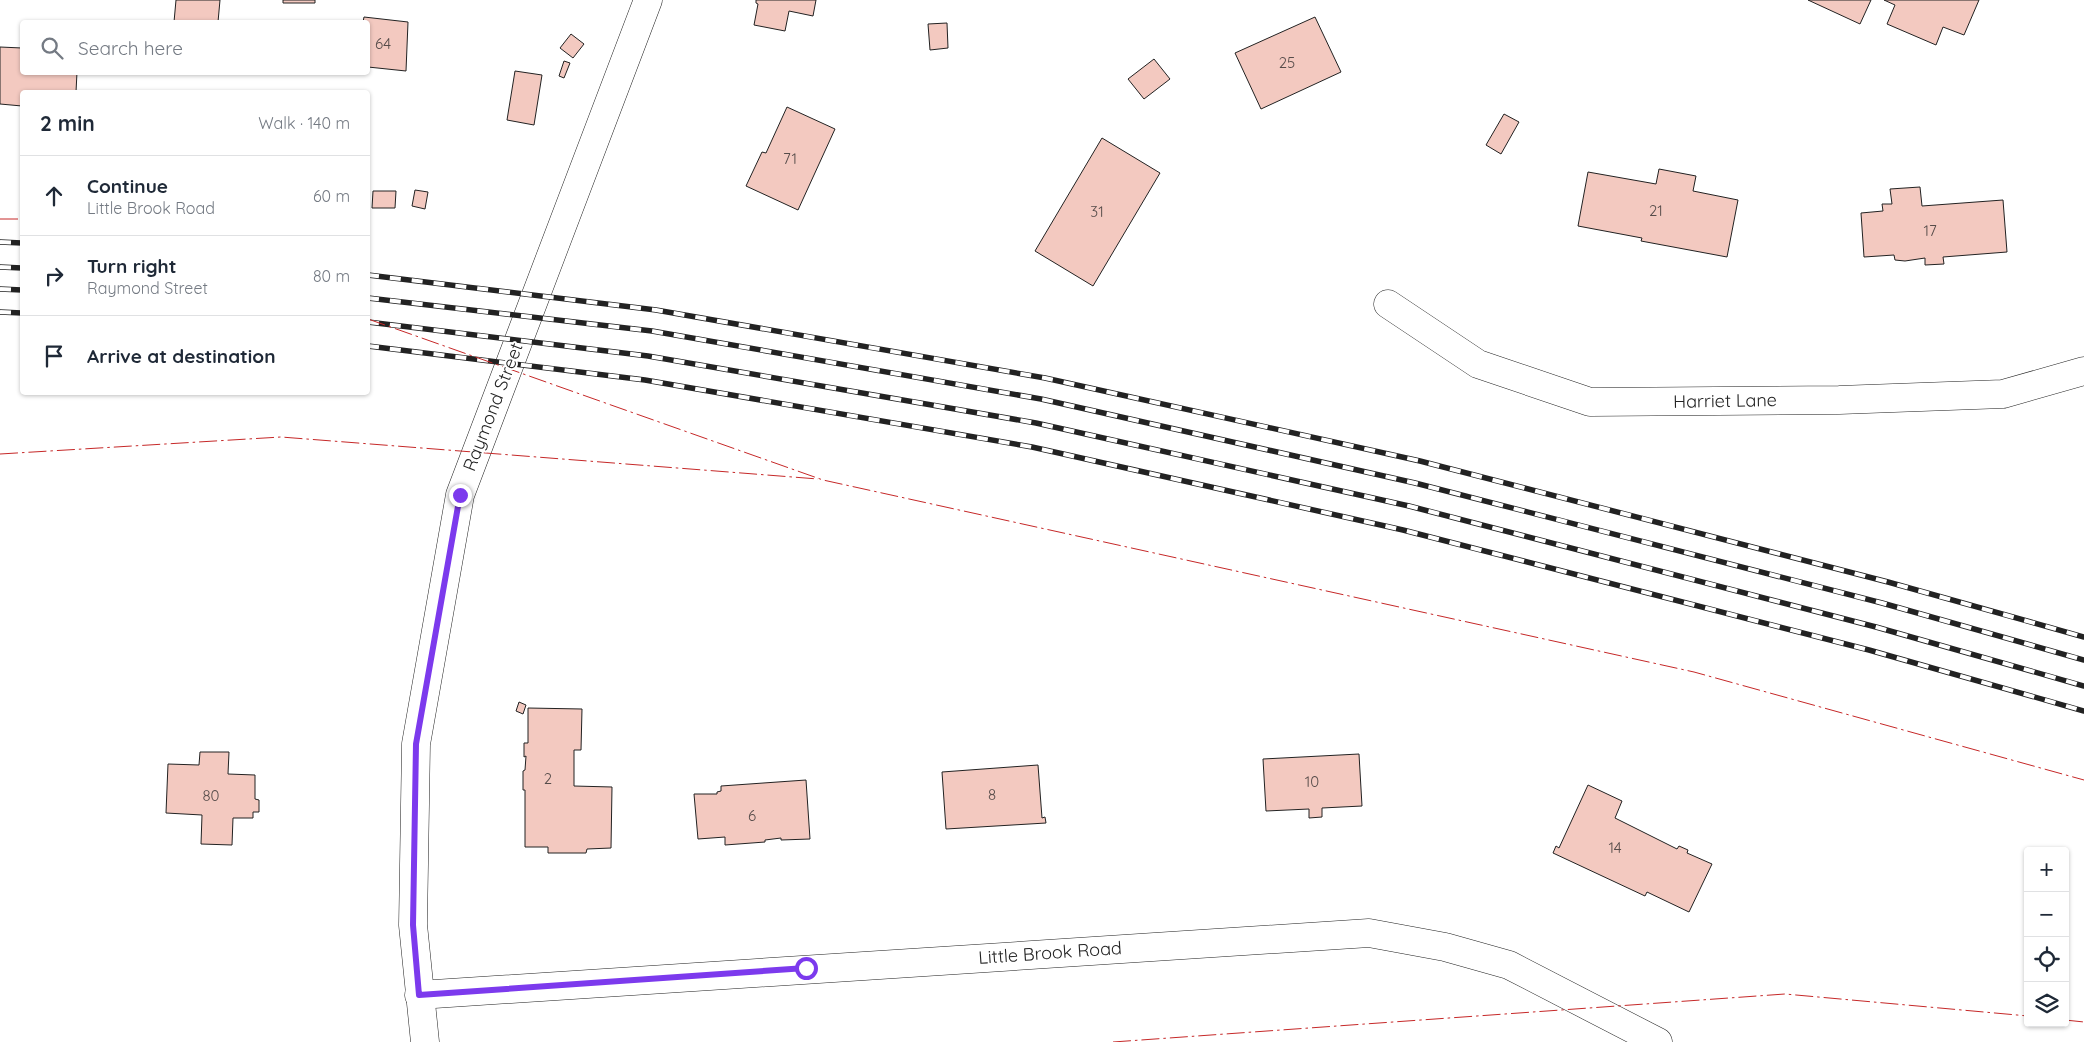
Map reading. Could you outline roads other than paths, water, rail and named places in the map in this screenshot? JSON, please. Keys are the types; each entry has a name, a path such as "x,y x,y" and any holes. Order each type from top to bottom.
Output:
{"street":[{"name":"Raymond Street","path":"425,1042 413,925 416,744 460,495 648,0"},
{"name":"Harriet Lane","path":"1388,304 1478,364 1590,402 1839,400 2003,394 2084,371"},
{"name":"Little Brook Road","path":"419,995 1369,933 1445,947 1509,964 1658,1042"}],"railway":[{"path":"0,242 20,243"},
{"path":"0,267 20,268"},
{"path":"370,275 656,310 1045,378 1420,461 1888,582 2084,637"},
{"path":"0,289 20,290"},
{"path":"370,298 652,331 1041,399 1415,483 1882,603 2084,660"},
{"path":"0,312 20,313"},
{"path":"370,322 648,356 1036,423 1409,506 1876,627 2084,686"},
{"path":"370,346 645,380 1032,447 1403,530 1869,650 2084,711"}]}
